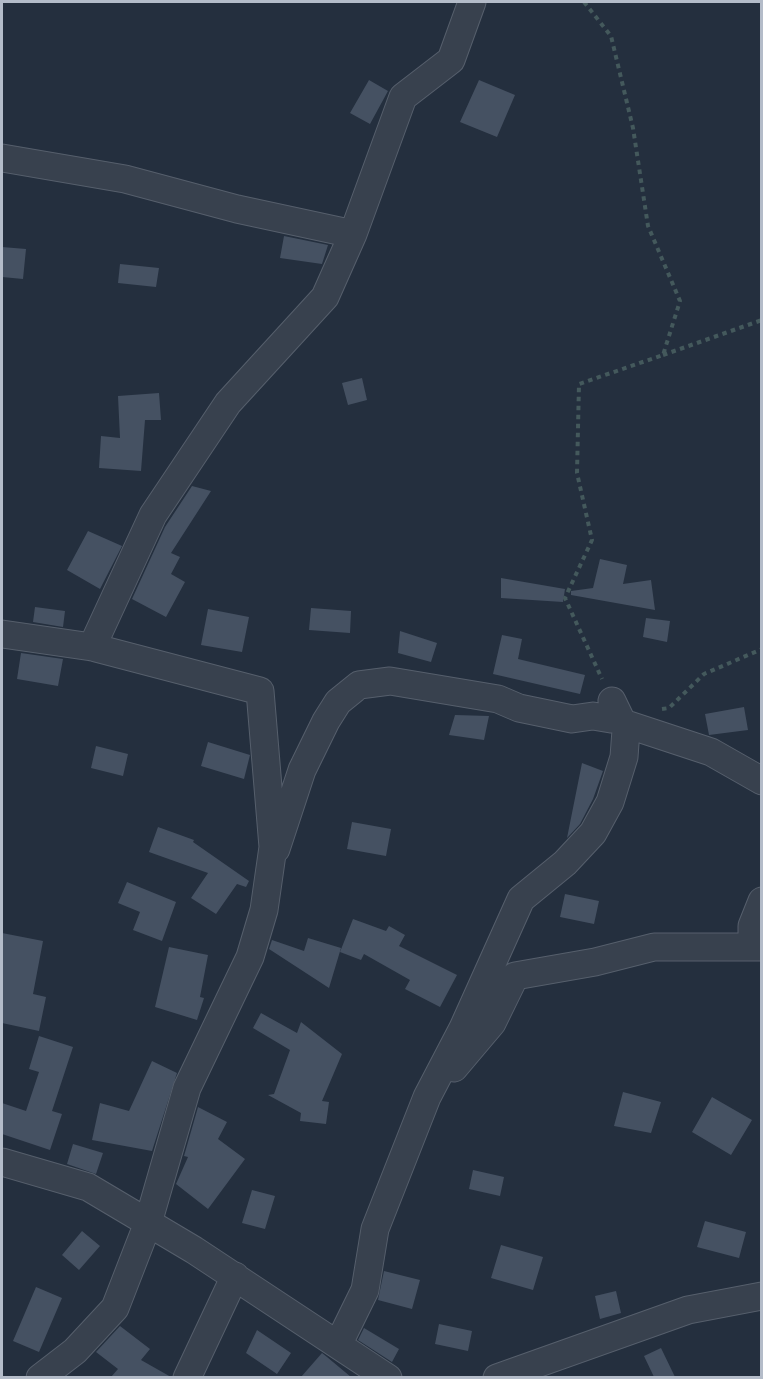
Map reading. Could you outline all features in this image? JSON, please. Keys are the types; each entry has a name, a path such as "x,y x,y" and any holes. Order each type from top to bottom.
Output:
{"street":[{"path":"92,647 153,515 228,403 325,297 353,234 403,97 451,60 472,2"},
{"path":"2,158 125,179 237,209 353,234"},
{"path":"2,634 92,647 260,692 273,847 264,910 250,957 187,1088 148,1223 115,1308 75,1351 40,1377"},
{"path":"271,860 288,819 302,770 326,721 338,702 358,685 390,681 498,699 519,708 572,719 616,715 711,752 762,781"},
{"path":"338,1344 365,1290 375,1229 427,1097 463,1028 521,899 565,863 593,833 610,802 624,757 616,715"},
{"path":"427,1097 492,1023 515,976 595,962 654,947 721,949 757,946 752,926 762,901"},
{"path":"2,1162 88,1187 235,1276 388,1377"},
{"path":"187,1377 235,1276"},
{"path":"497,1377 688,1310 762,1296"}],"path":[{"path":"584,2 611,36 633,128 648,226 680,301 663,355"},
{"path":"616,715 565,598 592,540 577,473 579,384 762,320"},
{"path":"660,710 669,708 704,674 762,649"}],"building":[{"path":"369,80 388,91 370,124 350,113"},
{"path":"479,80 515,95 497,137 460,122"},
{"path":"284,236 328,245 322,264 280,258"},
{"path":"2,247 26,249 23,279 2,277"},
{"path":"120,264 159,268 156,287 118,283"},
{"path":"362,378 367,400 348,405 342,383"},
{"path":"159,393 161,420 145,420 141,471 99,468 101,436 120,438 118,396"},
{"path":"192,486 211,491 171,553 180,557 171,574 185,582 166,617 132,599 165,527"},
{"path":"88,531 122,546 100,589 67,570"},
{"path":"600,559 627,565 623,584 651,580 655,610 571,595 571,591 593,588"},
{"path":"501,578 565,589 563,602 501,598"},
{"path":"35,607 65,611 63,627 33,622"},
{"path":"311,608 351,611 350,633 309,630"},
{"path":"208,609 249,617 242,652 201,645"},
{"path":"646,618 670,621 667,642 643,637"},
{"path":"400,631 437,643 431,662 398,653"},
{"path":"502,635 522,639 518,659 585,675 580,694 493,674"},
{"path":"21,653 63,659 58,686 17,679"},
{"path":"744,707 748,730 709,735 705,714"},
{"path":"455,715 489,716 484,740 449,735"},
{"path":"208,742 250,755 244,779 201,766"},
{"path":"96,746 128,754 123,776 91,768"},
{"path":"582,763 603,771 593,799 580,824 567,838"},
{"path":"352,822 391,829 386,856 347,849"},
{"path":"158,827 194,840 193,842 249,881 246,887 237,884 216,914 191,898 208,873 149,852"},
{"path":"127,882 176,902 162,941 133,930 140,912 118,903"},
{"path":"565,894 599,901 594,924 560,917"},
{"path":"353,919 386,931 389,926 405,935 399,946 457,975 440,1007 405,989 410,980 364,954 361,960 340,952"},
{"path":"2,933 43,941 33,994 46,997 39,1031 2,1023"},
{"path":"308,938 341,948 329,988 269,949 272,940 304,951"},
{"path":"169,947 208,955 200,997 204,998 197,1020 155,1007"},
{"path":"261,1013 297,1033 301,1022 342,1054 322,1101 329,1102 326,1124 300,1121 301,1113 268,1095 274,1094 290,1050 253,1028"},
{"path":"39,1036 73,1047 52,1111 62,1114 50,1150 2,1134 2,1103 26,1111 39,1072 29,1069"},
{"path":"152,1061 177,1073 152,1151 92,1140 100,1103 129,1111"},
{"path":"623,1092 661,1102 651,1133 614,1126"},
{"path":"712,1097 752,1120 731,1155 692,1132"},
{"path":"198,1107 227,1122 218,1139 245,1159 208,1209 176,1184 188,1157 184,1156"},
{"path":"73,1144 103,1153 96,1174 67,1164"},
{"path":"473,1170 504,1177 500,1196 469,1189"},
{"path":"252,1190 275,1196 265,1229 242,1223"},
{"path":"705,1221 746,1232 739,1258 697,1247"},
{"path":"82,1231 100,1246 79,1270 62,1255"},
{"path":"501,1245 543,1257 533,1290 491,1278"},
{"path":"384,1271 420,1280 412,1309 378,1300"},
{"path":"36,1287 62,1298 39,1352 13,1341"},
{"path":"616,1291 621,1313 600,1319 595,1296"},
{"path":"439,1324 472,1331 468,1351 435,1344"},
{"path":"120,1326 150,1349 141,1360 171,1377 111,1377 118,1369 96,1352"},
{"path":"364,1328 399,1349 392,1362 358,1340"},
{"path":"257,1330 291,1353 277,1374 246,1353"},
{"path":"661,1348 675,1377 654,1377 644,1356"},
{"path":"322,1353 327,1357 351,1377 301,1377"}]}
